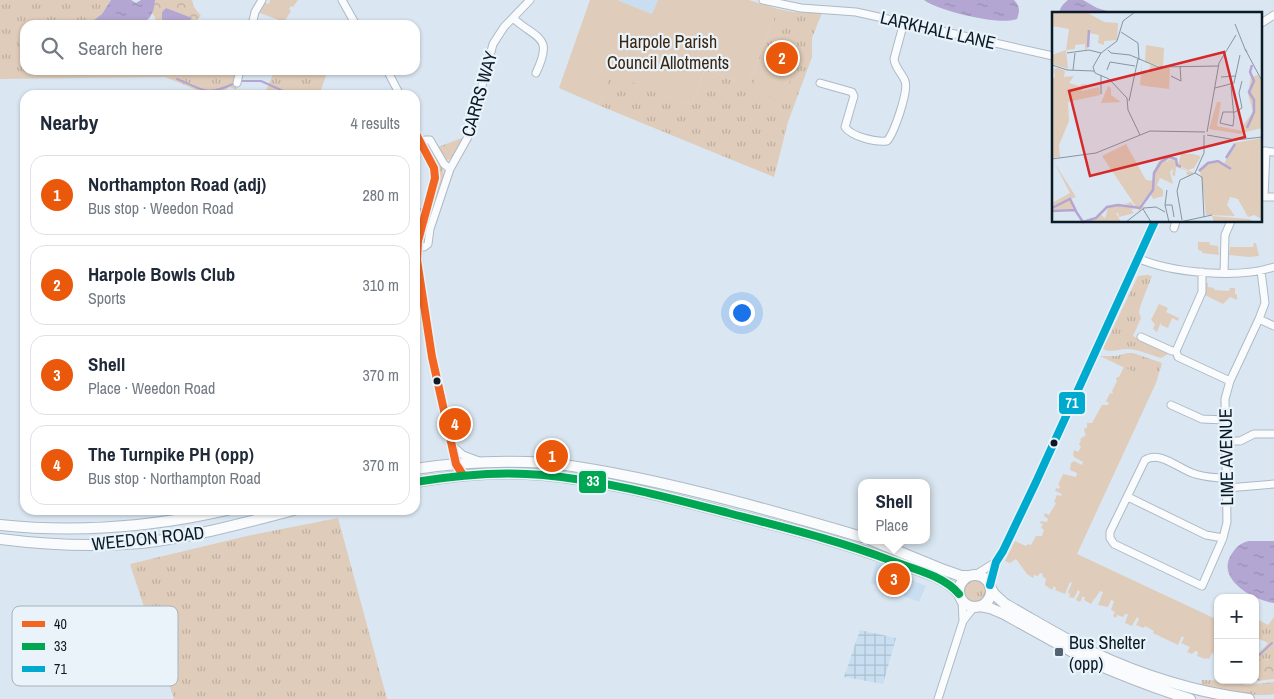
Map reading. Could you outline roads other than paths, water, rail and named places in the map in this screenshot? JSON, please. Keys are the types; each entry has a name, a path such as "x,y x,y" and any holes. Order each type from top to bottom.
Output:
{"highway":[{"path":"420,468 484,462 546,463 609,472 674,486 858,536"},
{"path":"420,481 463,476 534,474 572,478 610,484 827,538 945,582 952,586 967,605 997,610 1094,663 1134,681 1190,699"},
{"name":"WEEDON ROAD","path":"0,525 93,529 168,521 200,515"},
{"name":"WEEDON ROAD","path":"0,539 75,545 142,542 218,530 275,515"},
{"path":"880,544 961,576 985,579 994,594 1005,604 1098,654 1141,672 1183,685 1248,699"},
{"path":"960,597 961,584 972,576"},
{"path":"977,607 988,600 991,594 990,586"}],"street":[{"path":"253,20 255,12 262,0"},
{"path":"342,0 353,20"},
{"name":"CARRS WAY","path":"420,247 428,244 430,229 450,169 469,135 493,44 504,27 530,0"},
{"name":"LARKHALL LANE","path":"763,0 787,6 856,12 1052,56"},
{"path":"1262,23 1274,15"},
{"path":"513,18 538,37 544,44 544,56 536,73"},
{"path":"820,83 852,92 854,96 845,128 847,130 853,134 881,142 887,141 893,132 906,88 905,80 895,65 894,59 904,22"},
{"path":"237,83 239,75"},
{"path":"390,75 397,90"},
{"name":"CARRS WAY","path":"420,143 430,140 444,164 450,169"},
{"path":"420,143 434,168 435,178 420,236"},
{"path":"1267,151 1262,197 1274,197"},
{"path":"990,586 996,562 1003,551 1097,350 1155,222"},
{"path":"1224,273 1225,235 1231,222"},
{"path":"1137,258 1159,266 1202,272 1261,271 1274,267"},
{"name":"LIME AVENUE","path":"1128,497 1110,532 1110,538 1114,544 1202,586 1223,538 1227,522 1225,399 1230,381 1265,303 1261,271"},
{"path":"1202,272 1202,292 1176,351 1178,357 1230,381"},
{"path":"420,280 432,357 456,464 463,476"},
{"path":"1259,319 1274,326"},
{"path":"1141,337 1176,351"},
{"path":"1171,405 1202,419 1225,420"},
{"path":"1225,441 1240,441 1254,434 1274,434"},
{"path":"454,449 467,457 484,462"},
{"path":"441,465 454,449"},
{"path":"1223,538 1206,535 1128,497 1145,460 1150,457 1157,457 1194,474 1226,478"},
{"path":"1227,488 1274,484"},
{"path":"972,576 996,562"},
{"path":"938,699 963,621 960,597"},
{"path":"963,621 977,607"}],"water":[{"path":"111,0 131,0 136,3 141,0 155,0 154,9 147,20 94,20 102,14"},
{"path":"924,0 1014,0 1019,9 1019,14 1017,19 1009,21 984,19 942,9"},
{"path":"1068,0 1083,0 1097,8 1110,12 1059,12"},
{"path":"166,8 192,18 190,20 162,20 162,12"},
{"path":"1249,541 1274,541 1274,603 1259,599 1259,594 1250,594 1239,587 1229,573 1228,564 1231,555 1243,543"}],"waterway":[{"path":"177,79 204,90"},
{"path":"241,81 261,81 281,90"},
{"path":"216,90 233,84"},
{"path":"420,308 427,346"},
{"path":"431,368 433,378"},
{"path":"1259,655 1272,643"}],"place":[{"name":"Harpole Bowls Club","path":"782,58"},
{"name":"The Turnpike PH (opp)","path":"455,424"},
{"name":"Northampton Road (adj)","path":"552,456"},
{"name":"Shell","path":"894,579"},
{"name":"Bus Shelter (opp)","path":"1059,652"}],"park label":[{"name":"Harpole Parish Council Allotments","path":"668,51"}]}
